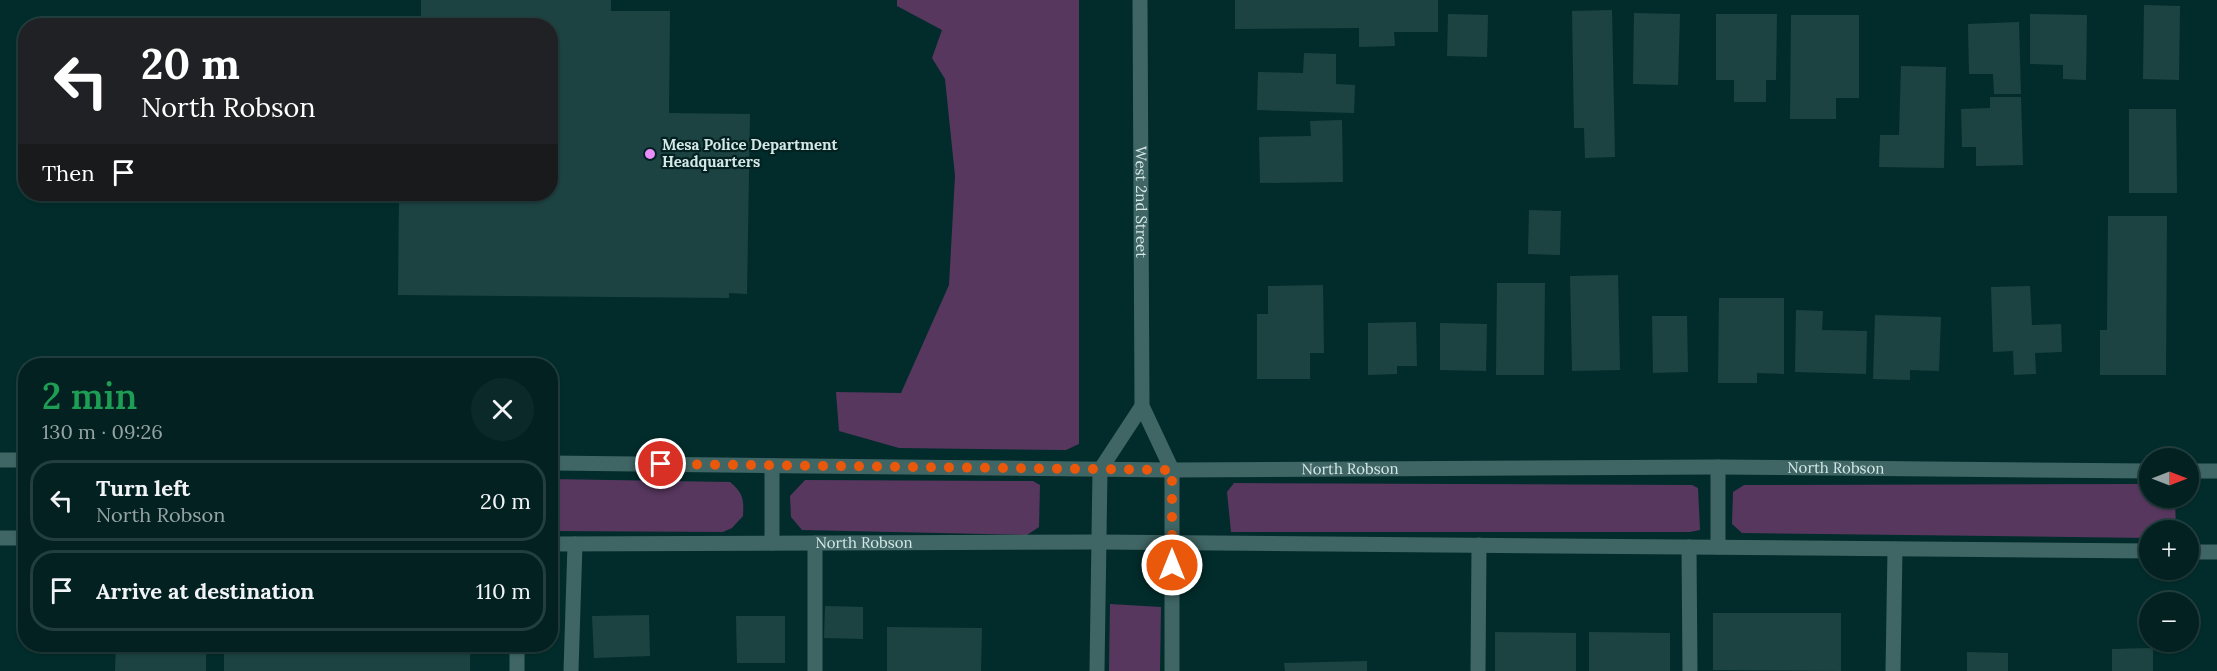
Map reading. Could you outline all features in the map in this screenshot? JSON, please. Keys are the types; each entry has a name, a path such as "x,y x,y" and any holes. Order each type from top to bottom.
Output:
{"street":[{"name":"West 2nd Street","path":"1140,0 1142,406 1172,470 1172,671"},
{"path":"1098,671 1100,470 1142,406"},
{"path":"0,460 18,460"},
{"name":"North Robson","path":"558,463 1100,470 1718,467 2139,471"},
{"path":"772,466 772,543"},
{"path":"1718,467 1718,547"},
{"path":"2199,471 2217,471"},
{"path":"0,538 18,538"},
{"name":"North Robson","path":"558,544 1172,542 2139,551"},
{"path":"815,543 815,671"},
{"path":"571,671 575,544"},
{"path":"1478,671 1479,545"},
{"path":"1689,547 1690,671"},
{"path":"1893,671 1895,549"},
{"path":"2199,552 2217,552"},
{"path":"517,652 517,671"}],"shaded area":[{"path":"897,0 1079,0 1079,444 1066,450 899,448 839,431 836,392 901,393 949,285 955,176 945,79 932,58 942,30 897,6"},
{"path":"558,479 730,482 742,497 743,516 732,528 723,532 558,531"},
{"path":"805,480 1033,481 1040,485 1039,527 1027,535 802,530 791,517 790,496"},
{"path":"1234,483 1692,485 1698,488 1700,530 1690,532 1231,532 1227,492"},
{"path":"2139,484 2139,508 2175,508 2176,520 2139,520 2139,538 1742,533 1732,524 1733,492 1744,485"},
{"path":"1110,604 1161,607 1160,671 1109,671"}],"building":[{"name":"Mesa Police Department Headquarters","path":"421,0 611,0 611,11 670,11 669,113 750,114 747,294 729,293 729,298 398,295 399,201 558,201 558,18 421,18"},
{"path":"1235,0 1438,0 1438,32 1394,32 1395,46 1359,47 1359,28 1235,29"},
{"path":"2144,5 2180,6 2179,80 2143,79"},
{"path":"1612,10 1615,157 1585,158 1584,128 1574,128 1572,11"},
{"path":"1634,13 1680,14 1678,85 1633,84"},
{"path":"1448,14 1488,15 1487,57 1447,56"},
{"path":"1716,14 1777,14 1776,80 1766,80 1766,102 1734,102 1734,80 1716,80"},
{"path":"2030,14 2087,15 2086,80 2063,79 2063,65 2030,64"},
{"path":"1791,15 1859,15 1859,98 1836,98 1836,119 1790,119"},
{"path":"380,16 380,18 125,18"},
{"path":"2019,22 2021,94 1994,94 1993,74 1969,74 1968,24"},
{"path":"1304,53 1336,54 1336,84 1355,85 1354,113 1257,110 1258,72 1303,73"},
{"path":"1901,66 1946,67 1944,168 1879,167 1880,135 1899,135"},
{"path":"1990,97 2021,97 2023,165 1976,166 1976,147 1962,147 1961,109 1990,108"},
{"path":"2129,109 2176,109 2177,193 2129,193"},
{"path":"1342,120 1343,182 1260,183 1259,137 1311,136 1310,121"},
{"path":"1529,210 1561,211 1560,255 1528,254"},
{"path":"2108,216 2167,216 2166,375 2100,375 2100,330 2107,330"},
{"path":"1618,275 1620,370 1572,371 1570,276"},
{"path":"1497,283 1545,283 1544,375 1496,375"},
{"path":"1323,285 1324,353 1310,353 1310,379 1257,379 1257,314 1268,314 1268,286"},
{"path":"2030,286 2032,325 2061,324 2062,352 2035,353 2036,374 2014,375 2013,351 1993,352 1991,287"},
{"path":"1719,298 1784,298 1784,374 1757,373 1757,383 1718,383"},
{"path":"1796,310 1823,311 1822,330 1867,331 1866,374 1795,372"},
{"path":"1875,315 1941,317 1939,371 1910,370 1910,380 1873,379"},
{"path":"1652,316 1687,316 1688,372 1653,373"},
{"path":"1416,322 1417,366 1397,366 1397,374 1368,375 1368,323"},
{"path":"1440,323 1487,324 1486,371 1440,370"},
{"path":"825,606 863,607 863,639 824,638"},
{"path":"1713,613 1841,613 1841,671 1713,670"},
{"path":"649,615 650,656 594,658 592,616"},
{"path":"736,616 785,616 785,663 737,663"},
{"path":"887,627 982,628 981,671 887,671"},
{"path":"1495,632 1576,633 1576,671 1495,671"},
{"path":"1589,632 1670,633 1670,671 1589,671"},
{"path":"2139,648 2139,652 2153,652 2153,671 2112,671 2112,649"},
{"path":"116,652 206,652 206,671 115,671"},
{"path":"224,652 470,652 470,671 224,671"},
{"path":"1967,652 2008,653 2008,671 1967,671"},
{"path":"1367,661 1367,671 1285,671 1284,663"}],"place":[{"name":"Mesa Police Department Headquarters","path":"650,154"}],"route":[{"path":"661,464 1172,470 1172,565"}]}
